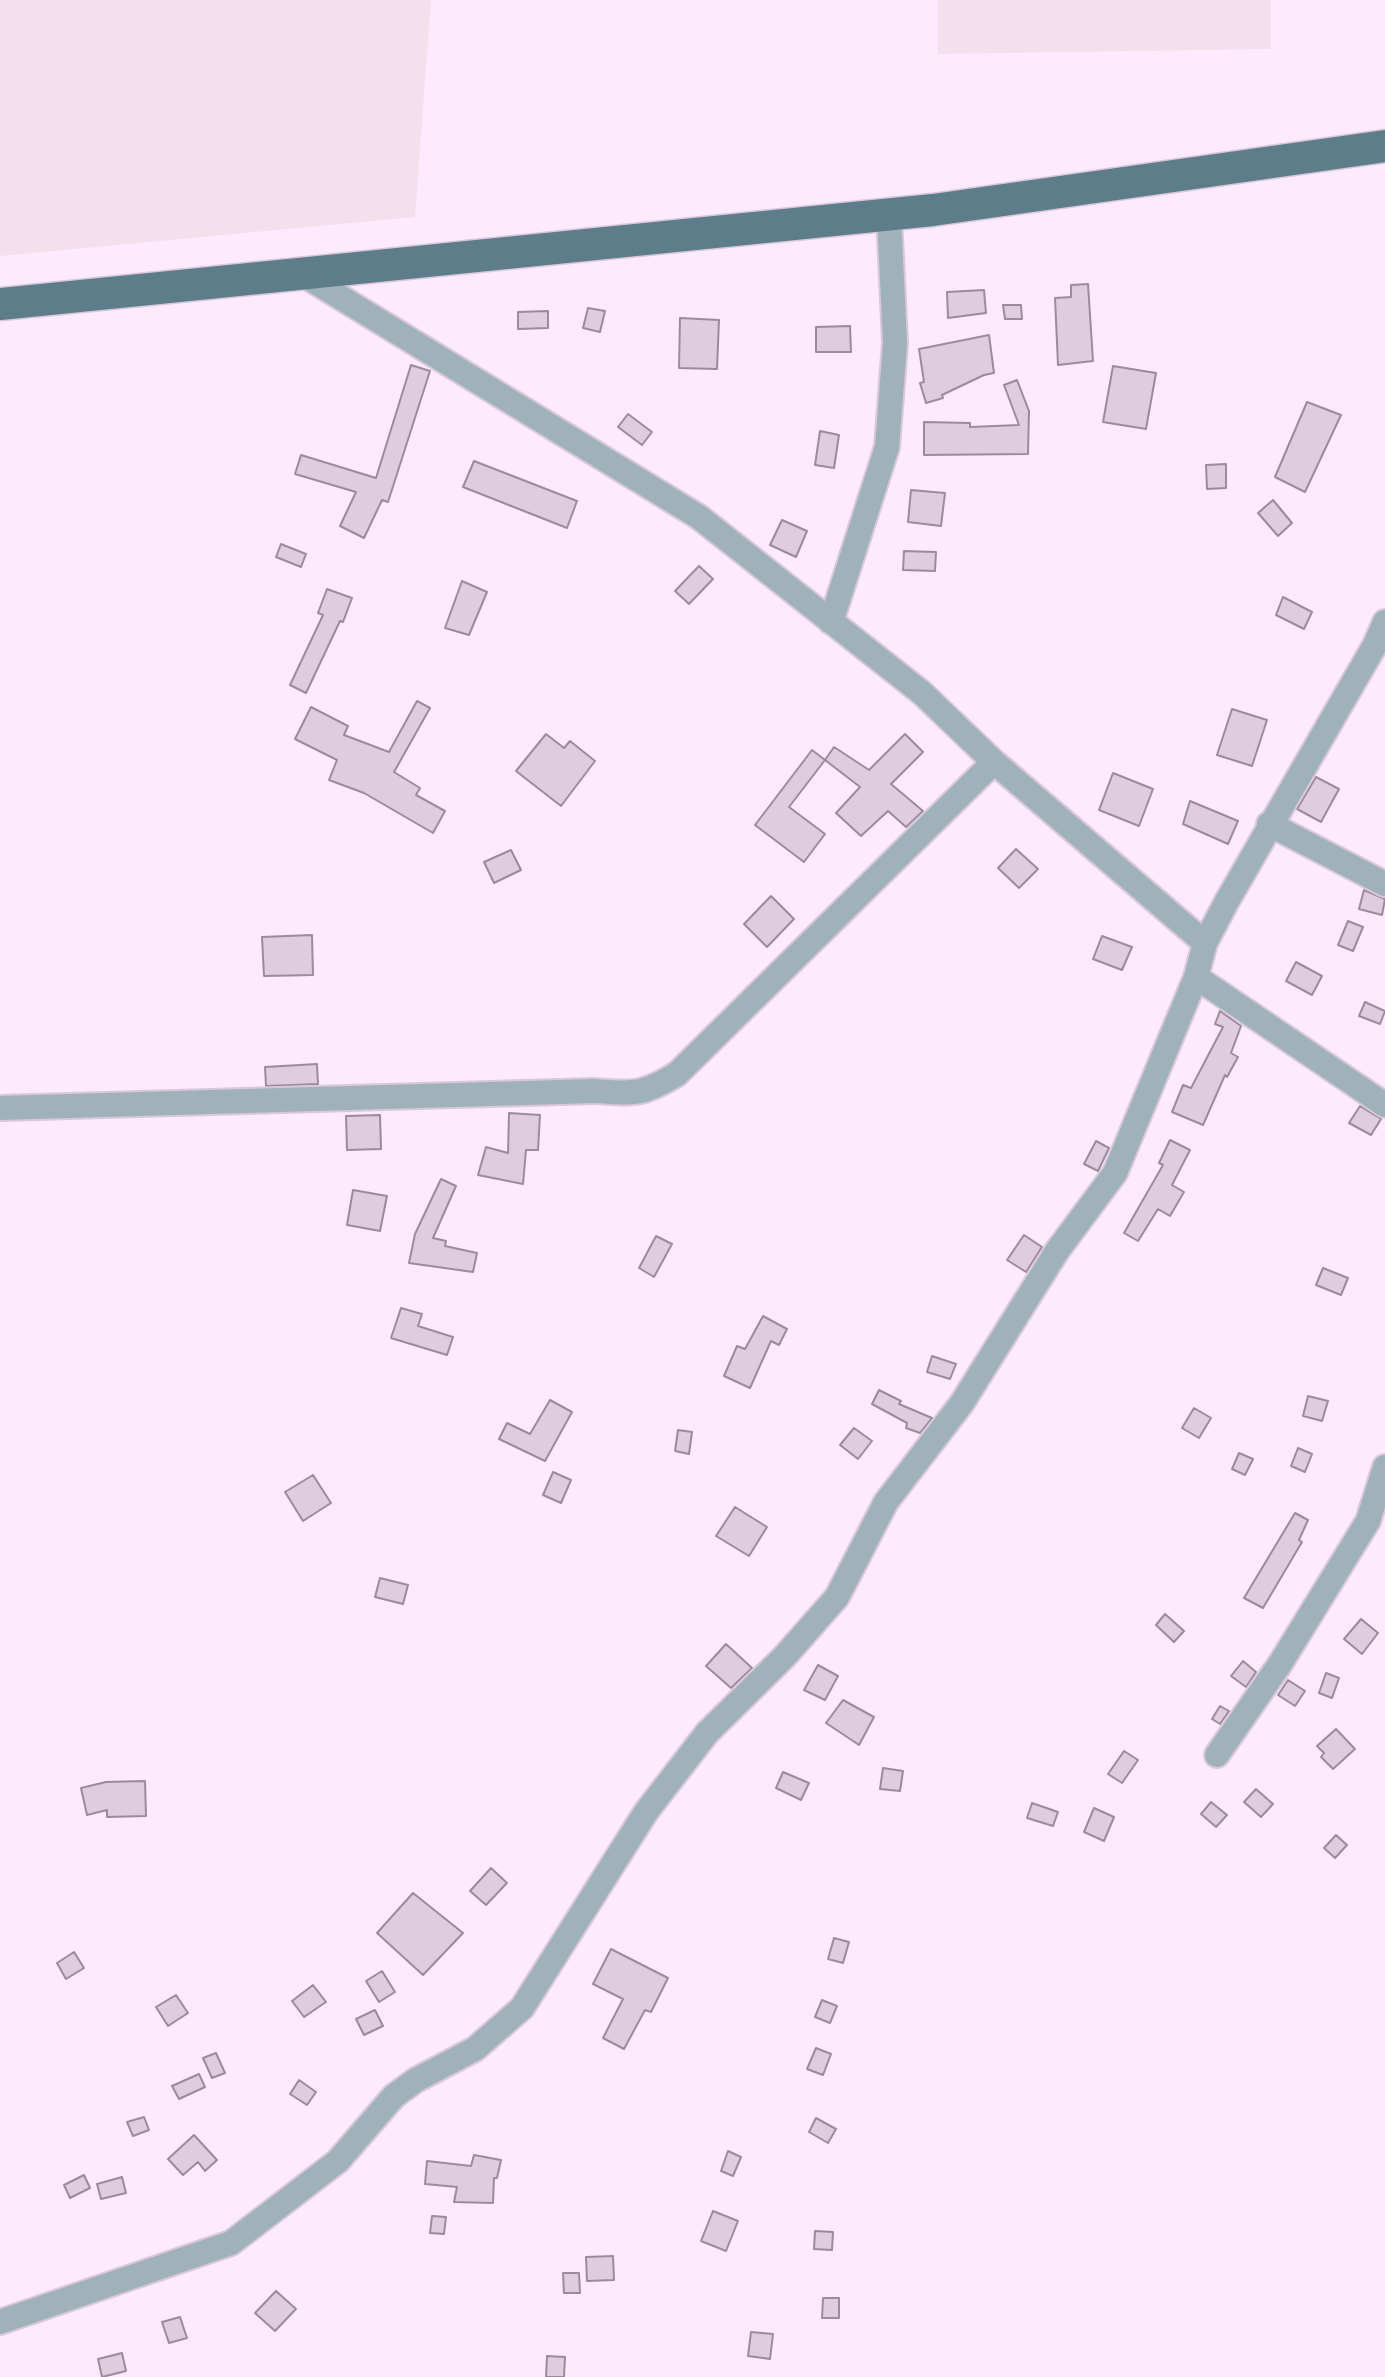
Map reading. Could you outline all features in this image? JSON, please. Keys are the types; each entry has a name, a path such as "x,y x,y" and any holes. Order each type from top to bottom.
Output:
{"main road":[{"path":"0,304 889,215 1385,146"}],"street":[{"path":"831,622 887,447 895,343 889,215"},
{"path":"304,275 699,517 922,693 994,762 1205,943"},
{"path":"0,2322 231,2244 338,2161 394,2096 416,2080 475,2049 522,2008 646,1812 707,1733 785,1656 837,1597 886,1502 962,1403 1057,1251 1115,1173 1196,977 1205,943 1269,824 1380,648 1385,622"},
{"path":"0,1108 595,1091 632,1093 652,1089 677,1074 994,762"},
{"path":"1269,824 1385,884"},
{"path":"1196,977 1385,1105"},
{"path":"1217,1755 1280,1664 1368,1521 1385,1467"}],"shaded area":[{"path":"0,0 431,0 415,217 0,256"},
{"path":"938,0 1271,0 1271,49 938,54"}],"building":[{"path":"1088,284 1093,361 1058,365 1055,298 1071,297 1071,285"},
{"path":"984,290 986,313 948,318 947,292"},
{"path":"1003,305 1021,305 1022,319 1005,319"},
{"path":"588,308 605,311 600,332 583,328"},
{"path":"548,311 548,328 518,329 518,312"},
{"path":"680,318 719,320 717,369 679,368"},
{"path":"850,326 851,352 816,352 816,327"},
{"path":"989,335 994,373 942,395 943,398 926,403 920,383 924,382 919,349"},
{"path":"411,365 430,371 388,502 382,500 364,538 340,526 356,492 295,474 301,455 376,478"},
{"path":"1113,366 1156,373 1146,429 1103,422"},
{"path":"1017,380 1029,411 1028,454 924,455 924,422 970,423 970,427 1019,425 1004,385"},
{"path":"1307,402 1341,415 1305,492 1275,477"},
{"path":"628,414 652,432 642,445 618,427"},
{"path":"820,431 839,435 834,468 815,465"},
{"path":"474,461 577,501 567,528 463,487"},
{"path":"1226,464 1226,488 1207,489 1206,465"},
{"path":"911,490 945,493 941,526 908,522"},
{"path":"1273,500 1292,523 1278,536 1258,513"},
{"path":"782,520 807,531 796,557 770,545"},
{"path":"281,544 306,554 301,567 276,557"},
{"path":"904,551 936,552 935,571 903,570"},
{"path":"699,566 713,579 689,604 675,591"},
{"path":"462,581 487,592 469,635 445,628"},
{"path":"327,589 352,598 343,622 340,621 306,693 290,685 323,615 318,613"},
{"path":"1283,597 1312,612 1304,629 1276,615"},
{"path":"417,701 430,708 394,772 420,788 416,795 445,811 433,833 364,793 329,780 337,760 295,739 311,707 348,726 344,735 389,752"},
{"path":"1232,709 1267,720 1252,766 1217,755"},
{"path":"546,734 564,748 570,741 595,761 561,806 516,771"},
{"path":"905,734 923,752 891,784 923,811 906,827 888,811 861,836 836,813 860,787 825,760 834,747 869,770"},
{"path":"812,750 825,760 789,807 825,834 804,862 755,825"},
{"path":"1113,773 1153,789 1139,826 1099,810"},
{"path":"1316,777 1339,789 1321,822 1297,809"},
{"path":"1190,801 1238,821 1228,844 1183,824"},
{"path":"1016,849 1038,869 1019,888 998,868"},
{"path":"511,850 521,870 494,883 484,862"},
{"path":"1364,890 1385,899 1382,915 1359,909"},
{"path":"771,896 794,919 767,947 744,924"},
{"path":"1348,921 1363,927 1353,951 1338,945"},
{"path":"312,935 313,975 264,976 262,937"},
{"path":"1102,936 1132,947 1122,970 1093,959"},
{"path":"1296,962 1322,976 1312,995 1286,981"},
{"path":"1365,1002 1385,1011 1380,1024 1359,1016"},
{"path":"1220,1011 1241,1026 1231,1053 1238,1057 1227,1077 1225,1075 1203,1125 1172,1112 1183,1085 1191,1088 1223,1027 1215,1024"},
{"path":"317,1064 318,1084 266,1086 265,1067"},
{"path":"1360,1106 1381,1119 1371,1135 1349,1123"},
{"path":"509,1113 540,1115 538,1150 526,1150 523,1184 478,1175 486,1147 508,1153"},
{"path":"380,1115 381,1149 347,1150 346,1116"},
{"path":"1170,1140 1190,1150 1172,1185 1184,1192 1170,1216 1158,1209 1138,1241 1124,1233 1163,1165 1159,1163"},
{"path":"1096,1141 1109,1148 1098,1171 1084,1164"},
{"path":"441,1179 456,1186 433,1238 446,1241 445,1246 477,1253 473,1272 409,1263 415,1234"},
{"path":"353,1190 387,1196 380,1231 347,1225"},
{"path":"1024,1235 1042,1247 1026,1272 1007,1260"},
{"path":"656,1236 672,1244 654,1277 639,1268"},
{"path":"1323,1268 1348,1278 1341,1295 1316,1285"},
{"path":"401,1308 422,1314 418,1326 453,1337 447,1355 391,1338"},
{"path":"763,1316 787,1329 779,1345 771,1341 750,1388 724,1376 737,1346 745,1349"},
{"path":"932,1356 956,1364 950,1379 927,1372"},
{"path":"879,1390 901,1401 899,1404 932,1418 920,1433 906,1428 907,1423 872,1404"},
{"path":"1308,1396 1328,1401 1322,1421 1303,1416"},
{"path":"550,1400 572,1412 545,1461 499,1439 507,1423 530,1434"},
{"path":"1194,1408 1211,1418 1199,1438 1182,1428"},
{"path":"854,1428 872,1441 858,1459 840,1445"},
{"path":"678,1430 692,1432 689,1454 675,1451"},
{"path":"1298,1448 1312,1454 1305,1472 1291,1466"},
{"path":"1239,1453 1253,1459 1245,1475 1232,1469"},
{"path":"553,1472 571,1480 561,1503 543,1495"},
{"path":"313,1475 331,1503 303,1521 285,1492"},
{"path":"735,1507 767,1527 749,1556 716,1536"},
{"path":"1295,1513 1308,1520 1299,1540 1302,1542 1263,1608 1244,1598"},
{"path":"380,1578 408,1585 403,1604 375,1597"},
{"path":"1165,1614 1184,1631 1174,1642 1156,1625"},
{"path":"1361,1619 1378,1633 1362,1654 1344,1639"},
{"path":"726,1644 752,1668 731,1688 706,1666"},
{"path":"1243,1661 1256,1672 1246,1687 1231,1676"},
{"path":"818,1665 838,1676 825,1700 804,1690"},
{"path":"1326,1673 1339,1678 1332,1698 1319,1693"},
{"path":"1288,1680 1305,1691 1295,1706 1278,1695"},
{"path":"843,1700 874,1717 859,1745 826,1723"},
{"path":"1220,1706 1229,1711 1220,1724 1212,1719"},
{"path":"1336,1729 1355,1749 1333,1769 1321,1757 1324,1753 1317,1746"},
{"path":"1124,1751 1138,1760 1122,1783 1108,1774"},
{"path":"883,1768 903,1771 900,1791 880,1789"},
{"path":"783,1772 809,1783 801,1800 776,1788"},
{"path":"145,1781 146,1816 107,1817 107,1810 87,1815 81,1788 106,1782"},
{"path":"1256,1789 1273,1804 1261,1817 1244,1802"},
{"path":"1211,1802 1227,1815 1216,1827 1201,1814"},
{"path":"1032,1803 1058,1812 1053,1826 1027,1818"},
{"path":"1094,1808 1114,1817 1104,1841 1084,1832"},
{"path":"1336,1835 1347,1845 1335,1858 1324,1848"},
{"path":"491,1868 507,1883 486,1905 470,1891"},
{"path":"413,1893 463,1933 423,1975 377,1933"},
{"path":"834,1938 849,1942 843,1963 828,1959"},
{"path":"611,1949 668,1978 651,2012 645,2010 624,2049 603,2038 623,1999 593,1984"},
{"path":"74,1952 84,1968 66,1979 57,1963"},
{"path":"382,1971 395,1992 379,2002 366,1981"},
{"path":"313,1985 326,2002 304,2017 292,2001"},
{"path":"176,1995 188,2013 168,2026 156,2007"},
{"path":"822,2000 837,2006 830,2023 815,2017"},
{"path":"375,2010 383,2026 364,2035 356,2019"},
{"path":"816,2048 831,2054 823,2075 807,2069"},
{"path":"216,2053 225,2073 212,2078 203,2058"},
{"path":"199,2074 205,2087 179,2099 172,2086"},
{"path":"299,2080 316,2092 307,2105 290,2094"},
{"path":"144,2117 149,2130 133,2136 127,2122"},
{"path":"816,2118 836,2129 828,2143 809,2132"},
{"path":"194,2135 217,2160 205,2171 198,2162 183,2175 168,2159"},
{"path":"728,2151 741,2157 733,2176 721,2171"},
{"path":"474,2155 501,2160 497,2178 494,2178 493,2203 454,2202 457,2187 425,2184 427,2161 471,2166"},
{"path":"84,2175 90,2188 70,2198 64,2185"},
{"path":"122,2177 126,2193 101,2199 97,2184"},
{"path":"713,2211 738,2221 726,2251 701,2241"},
{"path":"432,2216 446,2217 444,2234 430,2233"},
{"path":"815,2231 833,2232 832,2250 814,2249"},
{"path":"613,2256 614,2280 587,2281 586,2257"},
{"path":"563,2273 579,2273 580,2293 564,2293"},
{"path":"276,2291 296,2309 275,2331 255,2313"},
{"path":"823,2298 839,2298 839,2318 822,2318"},
{"path":"180,2317 187,2338 169,2343 162,2322"},
{"path":"751,2332 773,2334 770,2359 748,2356"},
{"path":"122,2353 126,2371 102,2377 98,2359"},
{"path":"547,2356 565,2357 564,2377 546,2377"}]}
